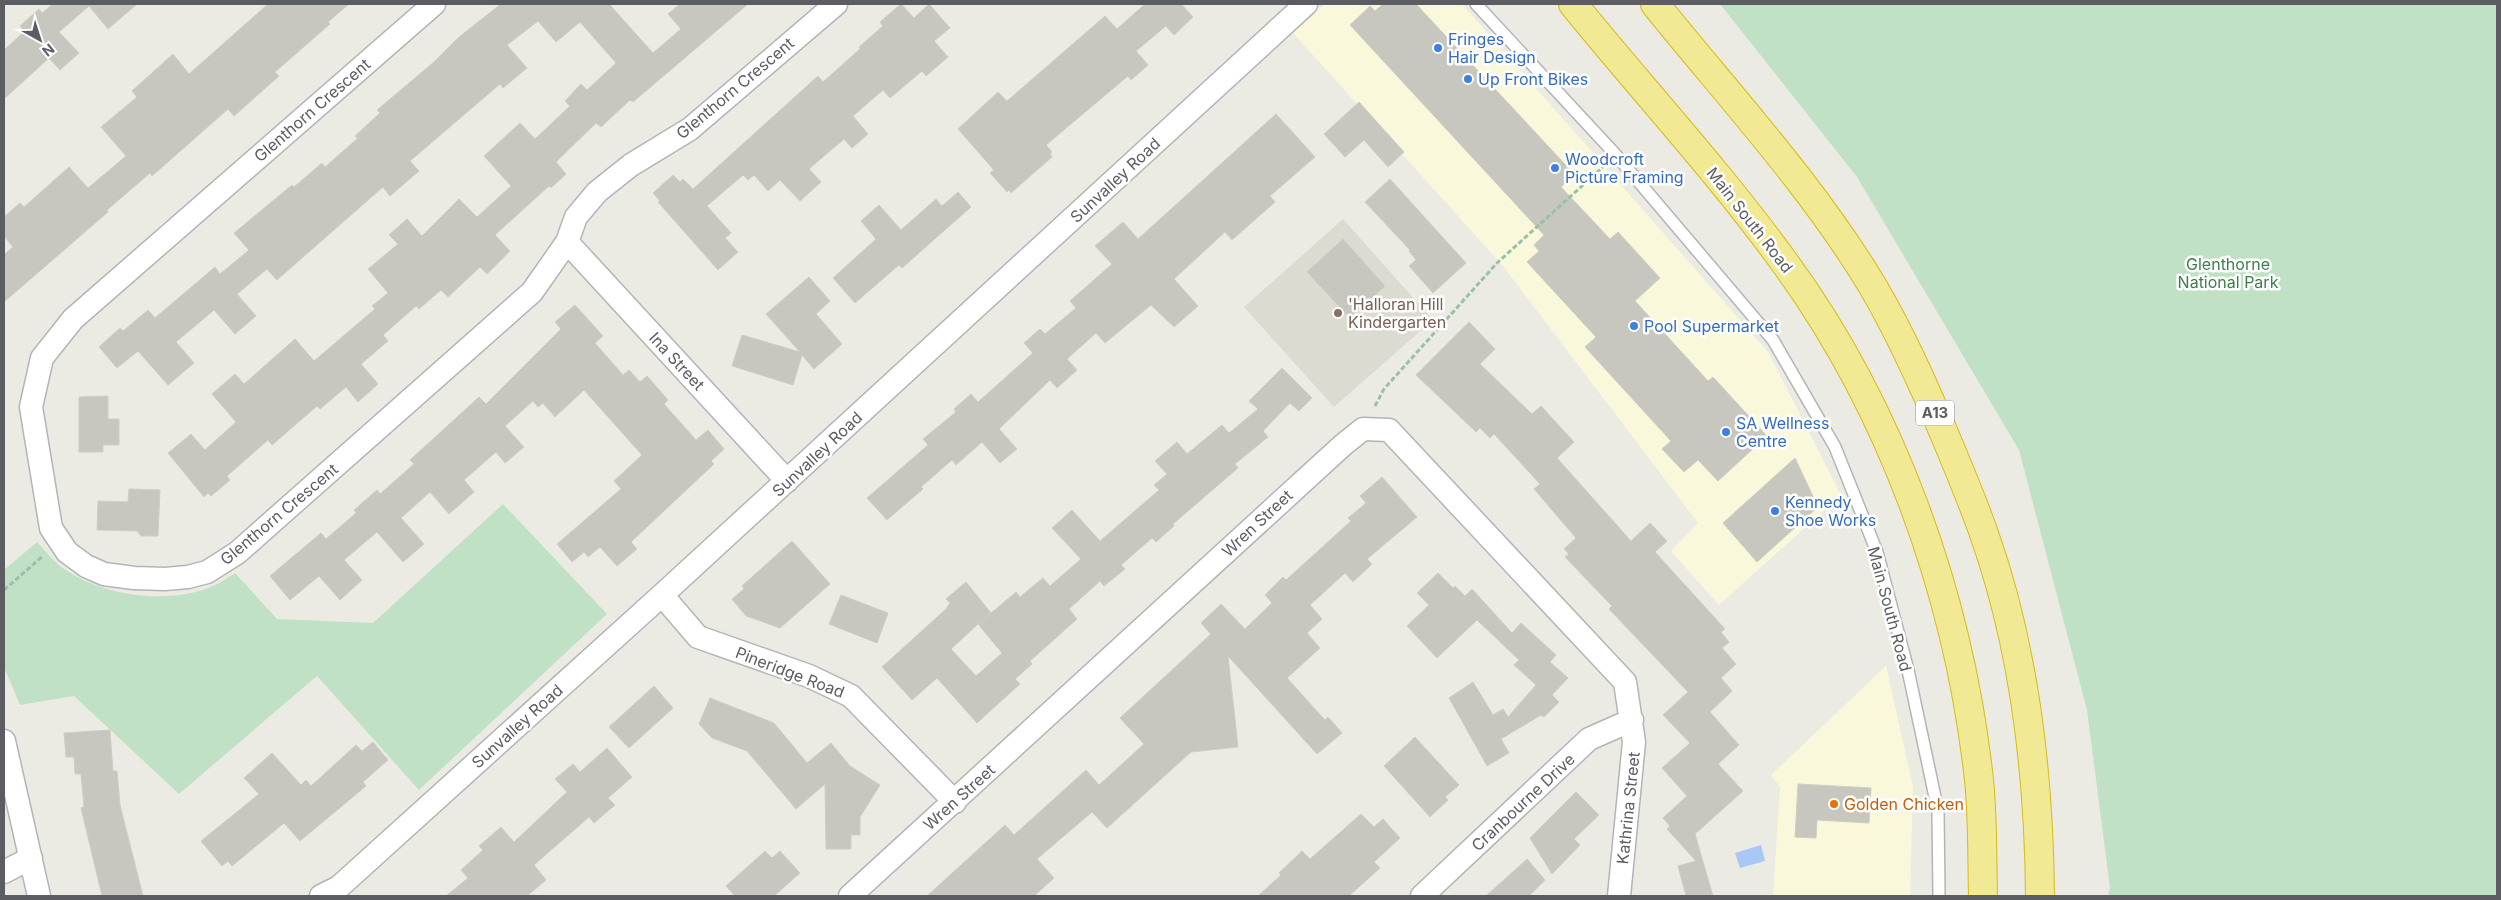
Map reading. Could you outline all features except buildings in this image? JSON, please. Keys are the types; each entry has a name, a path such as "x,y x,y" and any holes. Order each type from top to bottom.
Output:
{"highway":[{"name":"Main South Road","path":"1573,4 1727,189 1783,260 1827,327 1876,416 1910,496 1942,587 1960,666 1979,780 1983,896"},
{"name":"A13","path":"1655,4 1778,152 1828,221 1871,284 1902,339 1926,391 1984,532 2016,657 2029,725 2040,896"}],"street":[{"name":"Glenthorn Crescent","path":"434,4 73,319 42,358 31,407 51,528 67,552 86,566 104,574 134,578 188,577 207,572 237,553 532,292 568,242 576,218 597,192 631,165 690,130 836,4"},
{"name":"Sunvalley Road","path":"321,896 339,887 662,595 1306,4"},
{"name":"Ina Street","path":"568,242 787,481"},
{"path":"1363,429 1389,430 1600,653 1625,682 1632,720"},
{"name":"Wren Street","path":"850,896 955,802 1336,451 1363,429"},
{"name":"Pineridge Road","path":"662,595 698,637 809,676 852,696 955,802"},
{"name":"Cranbourne Drive","path":"1422,896 1589,739 1632,720"},
{"name":"Kathrina Street","path":"1619,896 1634,742 1632,720"},
{"path":"4,741 39,896"},
{"path":"4,872 31,858"}],"lane":[{"name":"Main South Road","path":"1476,4 1616,155 1773,340 1835,446 1877,552 1908,670 1938,811 1939,896"}],"path":[{"path":"1363,429 1384,389 1497,263 1616,155"},
{"path":"4,590 60,542"}],"shaded area":[{"path":"1325,4 1462,4 1768,352 1841,495 1719,605 1671,551 1698,523 1503,266 1293,33"},
{"name":"'Halloran Hill Kindergarten","path":"1343,219 1433,320 1334,407 1244,307"},
{"path":"1886,666 1913,787 1910,896 1773,896 1780,787 1771,775"}],"green space":[{"name":"Glenthorne National Park","path":"1720,4 2497,4 2497,896 2108,896 2110,888 2087,710 2019,450 1857,177"},
{"path":"503,504 607,614 419,790 317,676 179,794 74,696 20,705 4,667 4,570 37,542 64,569 98,586 117,591 138,595 178,595 215,585 235,573 277,619 373,623"}],"water":[{"path":"1761,845 1765,861 1740,868 1735,853"}],"place":[{"name":"Fringes Hair Design","path":"1438,48"},
{"name":"Up Front Bikes","path":"1468,79"},
{"name":"Woodcroft Picture Framing","path":"1555,168"},
{"name":"'Halloran Hill Kindergarten","path":"1338,313"},
{"name":"Pool Supermarket","path":"1634,326"},
{"name":"SA Wellness Centre","path":"1726,432"},
{"name":"Kennedy Shoe Works","path":"1775,511"},
{"name":"Golden Chicken","path":"1834,804"}]}
